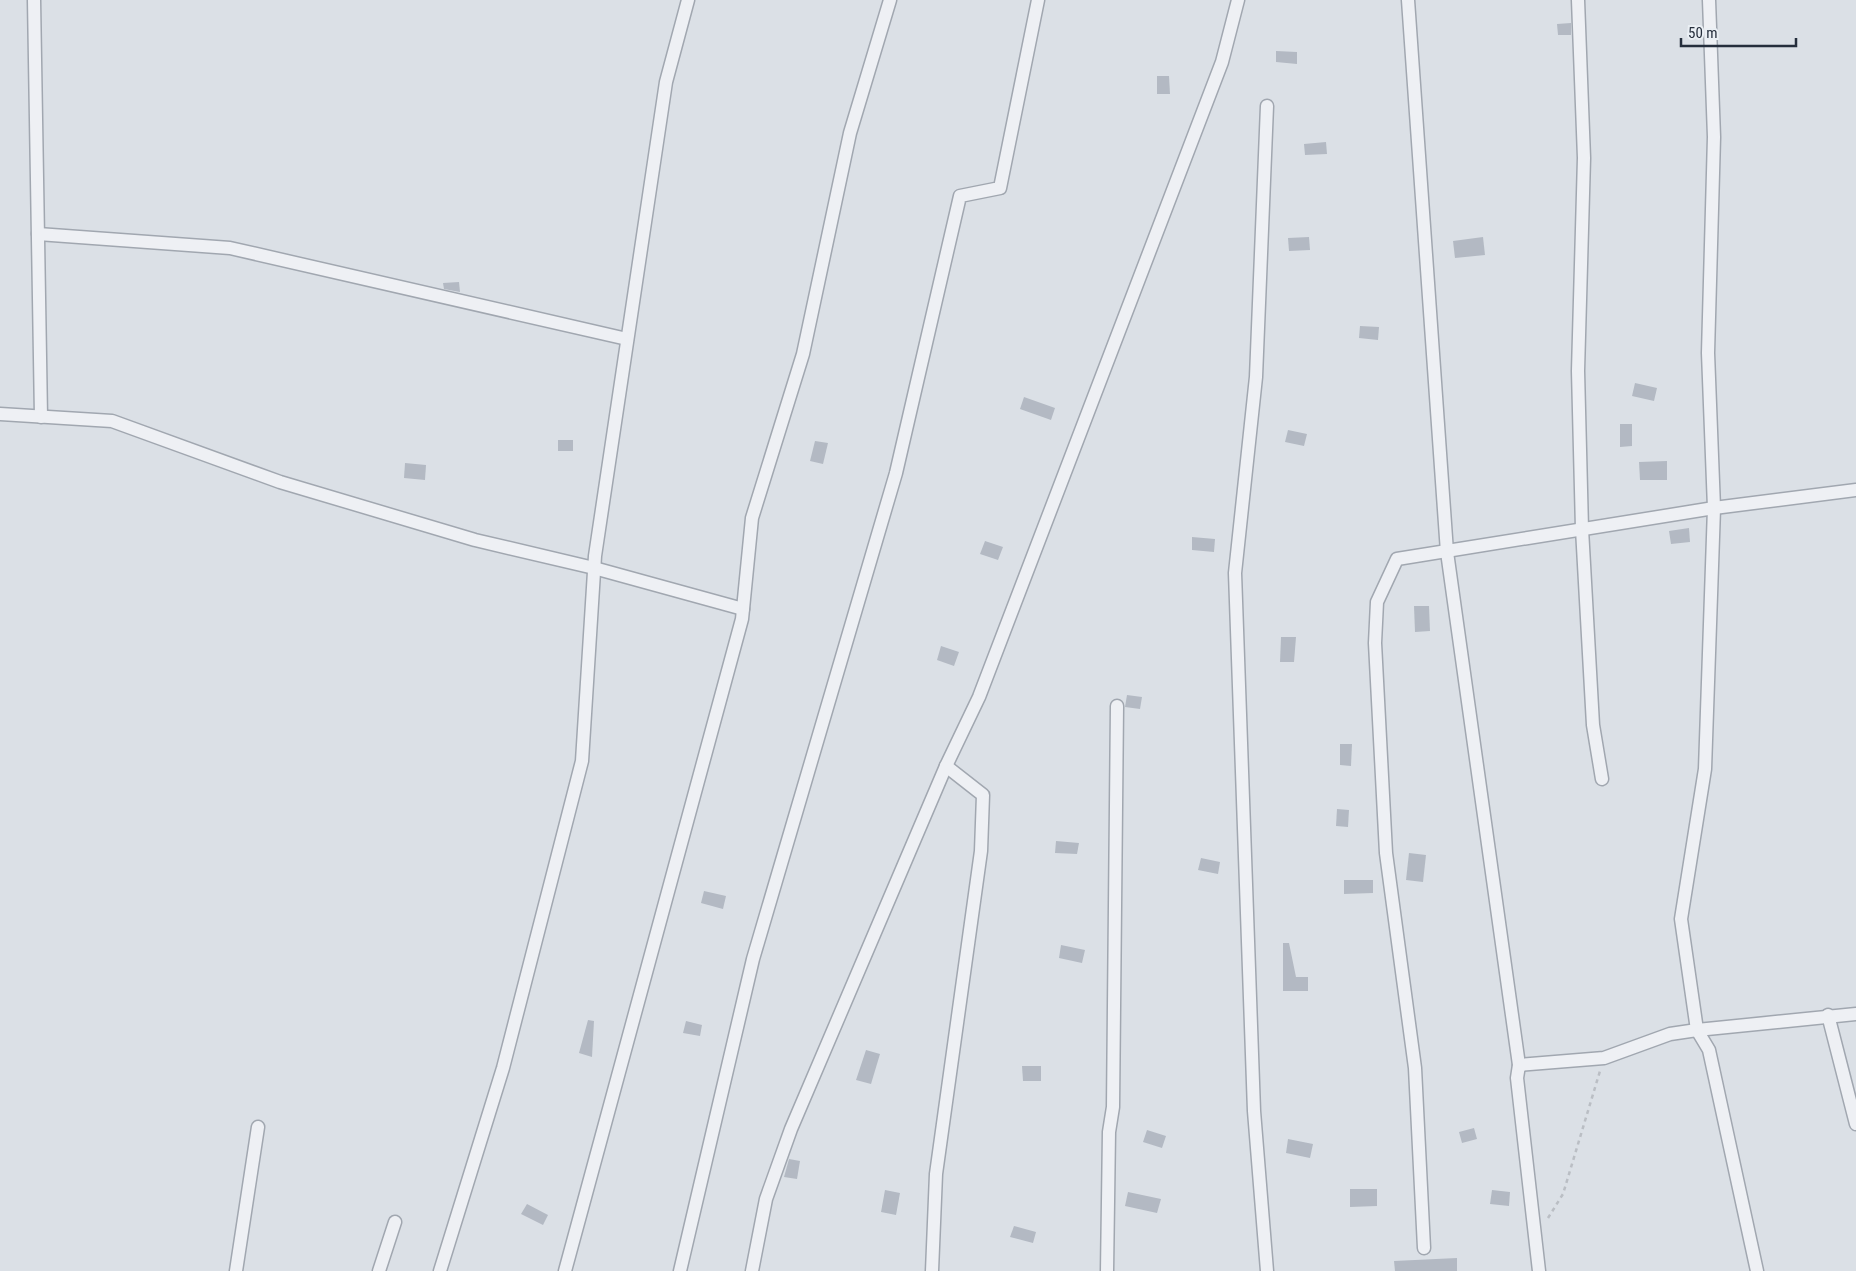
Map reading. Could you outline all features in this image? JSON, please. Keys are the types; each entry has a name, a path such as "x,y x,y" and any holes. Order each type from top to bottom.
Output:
{"street":[{"path":"34,0 41,417"},
{"path":"440,1271 503,1068 582,761 594,568 666,82 688,0"},
{"path":"565,1271 742,619 752,518 803,354 850,133 890,0"},
{"path":"680,1271 753,960 896,473 960,196 1000,188 1038,0"},
{"path":"752,1271 766,1199 791,1130 946,766 979,697 1215,80 1238,0"},
{"path":"1408,0 1447,552 1519,1065 1517,1078 1539,1271"},
{"path":"1578,0 1584,158 1578,371 1582,529 1593,725 1602,778"},
{"path":"1709,0 1714,137 1708,353 1714,508 1706,769 1680,919 1697,1030 1709,1050 1757,1271"},
{"path":"1267,106 1256,377 1235,573 1254,1111 1267,1271"},
{"path":"38,234 230,248 627,339"},
{"path":"0,414 112,421 289,484 475,540 594,568 743,610"},
{"path":"1424,1248 1415,1068 1386,853 1375,643 1377,602 1396,559 1714,508 1856,490"},
{"path":"1107,1271 1109,1132 1114,1107 1117,706"},
{"path":"932,1271 936,1174 980,860 983,795 946,766"},
{"path":"1519,1065 1604,1058 1670,1034 1828,1015 1856,1014"},
{"path":"1828,1015 1856,1124"},
{"path":"236,1271 258,1127"},
{"path":"379,1271 395,1222"}],"path":[{"path":"1534,1239 1563,1194 1604,1058"}],"building":[{"path":"1571,23 1571,35 1558,35 1557,24"},
{"path":"1276,51 1297,52 1297,64 1276,62"},
{"path":"1157,76 1169,76 1170,94 1157,94"},
{"path":"1326,142 1327,154 1305,155 1304,144"},
{"path":"1309,237 1310,250 1289,251 1288,238"},
{"path":"1483,237 1485,255 1455,258 1453,241"},
{"path":"459,282 460,292 444,289 443,283"},
{"path":"1360,326 1379,327 1378,340 1359,338"},
{"path":"1635,383 1657,388 1654,401 1632,396"},
{"path":"1024,397 1055,408 1051,420 1020,409"},
{"path":"1620,424 1632,424 1632,446 1620,447"},
{"path":"1288,430 1307,434 1304,446 1285,442"},
{"path":"558,440 573,440 573,451 558,451"},
{"path":"815,441 828,443 823,464 810,461"},
{"path":"1667,461 1667,480 1640,480 1639,462"},
{"path":"405,463 426,465 425,480 404,478"},
{"path":"1689,528 1690,542 1671,544 1669,531"},
{"path":"1192,537 1215,539 1214,552 1192,550"},
{"path":"985,541 1003,547 998,560 980,554"},
{"path":"1414,606 1429,606 1430,631 1415,632"},
{"path":"1281,637 1296,637 1294,662 1280,662"},
{"path":"941,646 959,652 954,666 937,660"},
{"path":"1127,695 1142,697 1140,709 1125,707"},
{"path":"1340,744 1352,744 1351,766 1340,765"},
{"path":"1337,809 1349,810 1348,827 1336,826"},
{"path":"1056,841 1079,843 1077,854 1055,853"},
{"path":"1409,853 1426,855 1423,882 1406,880"},
{"path":"1201,858 1220,862 1218,874 1198,870"},
{"path":"1344,880 1373,880 1373,893 1344,894"},
{"path":"704,891 726,896 723,909 701,903"},
{"path":"1283,943 1289,943 1296,977 1308,977 1308,991 1283,991"},
{"path":"1061,945 1085,950 1082,963 1059,958"},
{"path":"588,1020 594,1021 592,1057 579,1053"},
{"path":"686,1021 702,1025 700,1036 683,1033"},
{"path":"866,1050 880,1054 871,1084 856,1080"},
{"path":"1022,1066 1041,1066 1041,1081 1023,1081"},
{"path":"1474,1128 1477,1139 1462,1143 1459,1132"},
{"path":"1147,1130 1166,1136 1162,1148 1143,1142"},
{"path":"1288,1139 1313,1144 1310,1158 1286,1153"},
{"path":"789,1159 800,1161 797,1179 784,1177"},
{"path":"1350,1189 1377,1189 1377,1206 1350,1207"},
{"path":"885,1190 900,1193 896,1215 881,1212"},
{"path":"1492,1190 1510,1192 1509,1206 1490,1204"},
{"path":"1128,1192 1161,1199 1157,1213 1125,1206"},
{"path":"527,1204 548,1215 543,1225 521,1214"},
{"path":"1014,1226 1036,1232 1033,1243 1010,1237"},
{"path":"1457,1258 1457,1271 1395,1271 1394,1261"}]}
